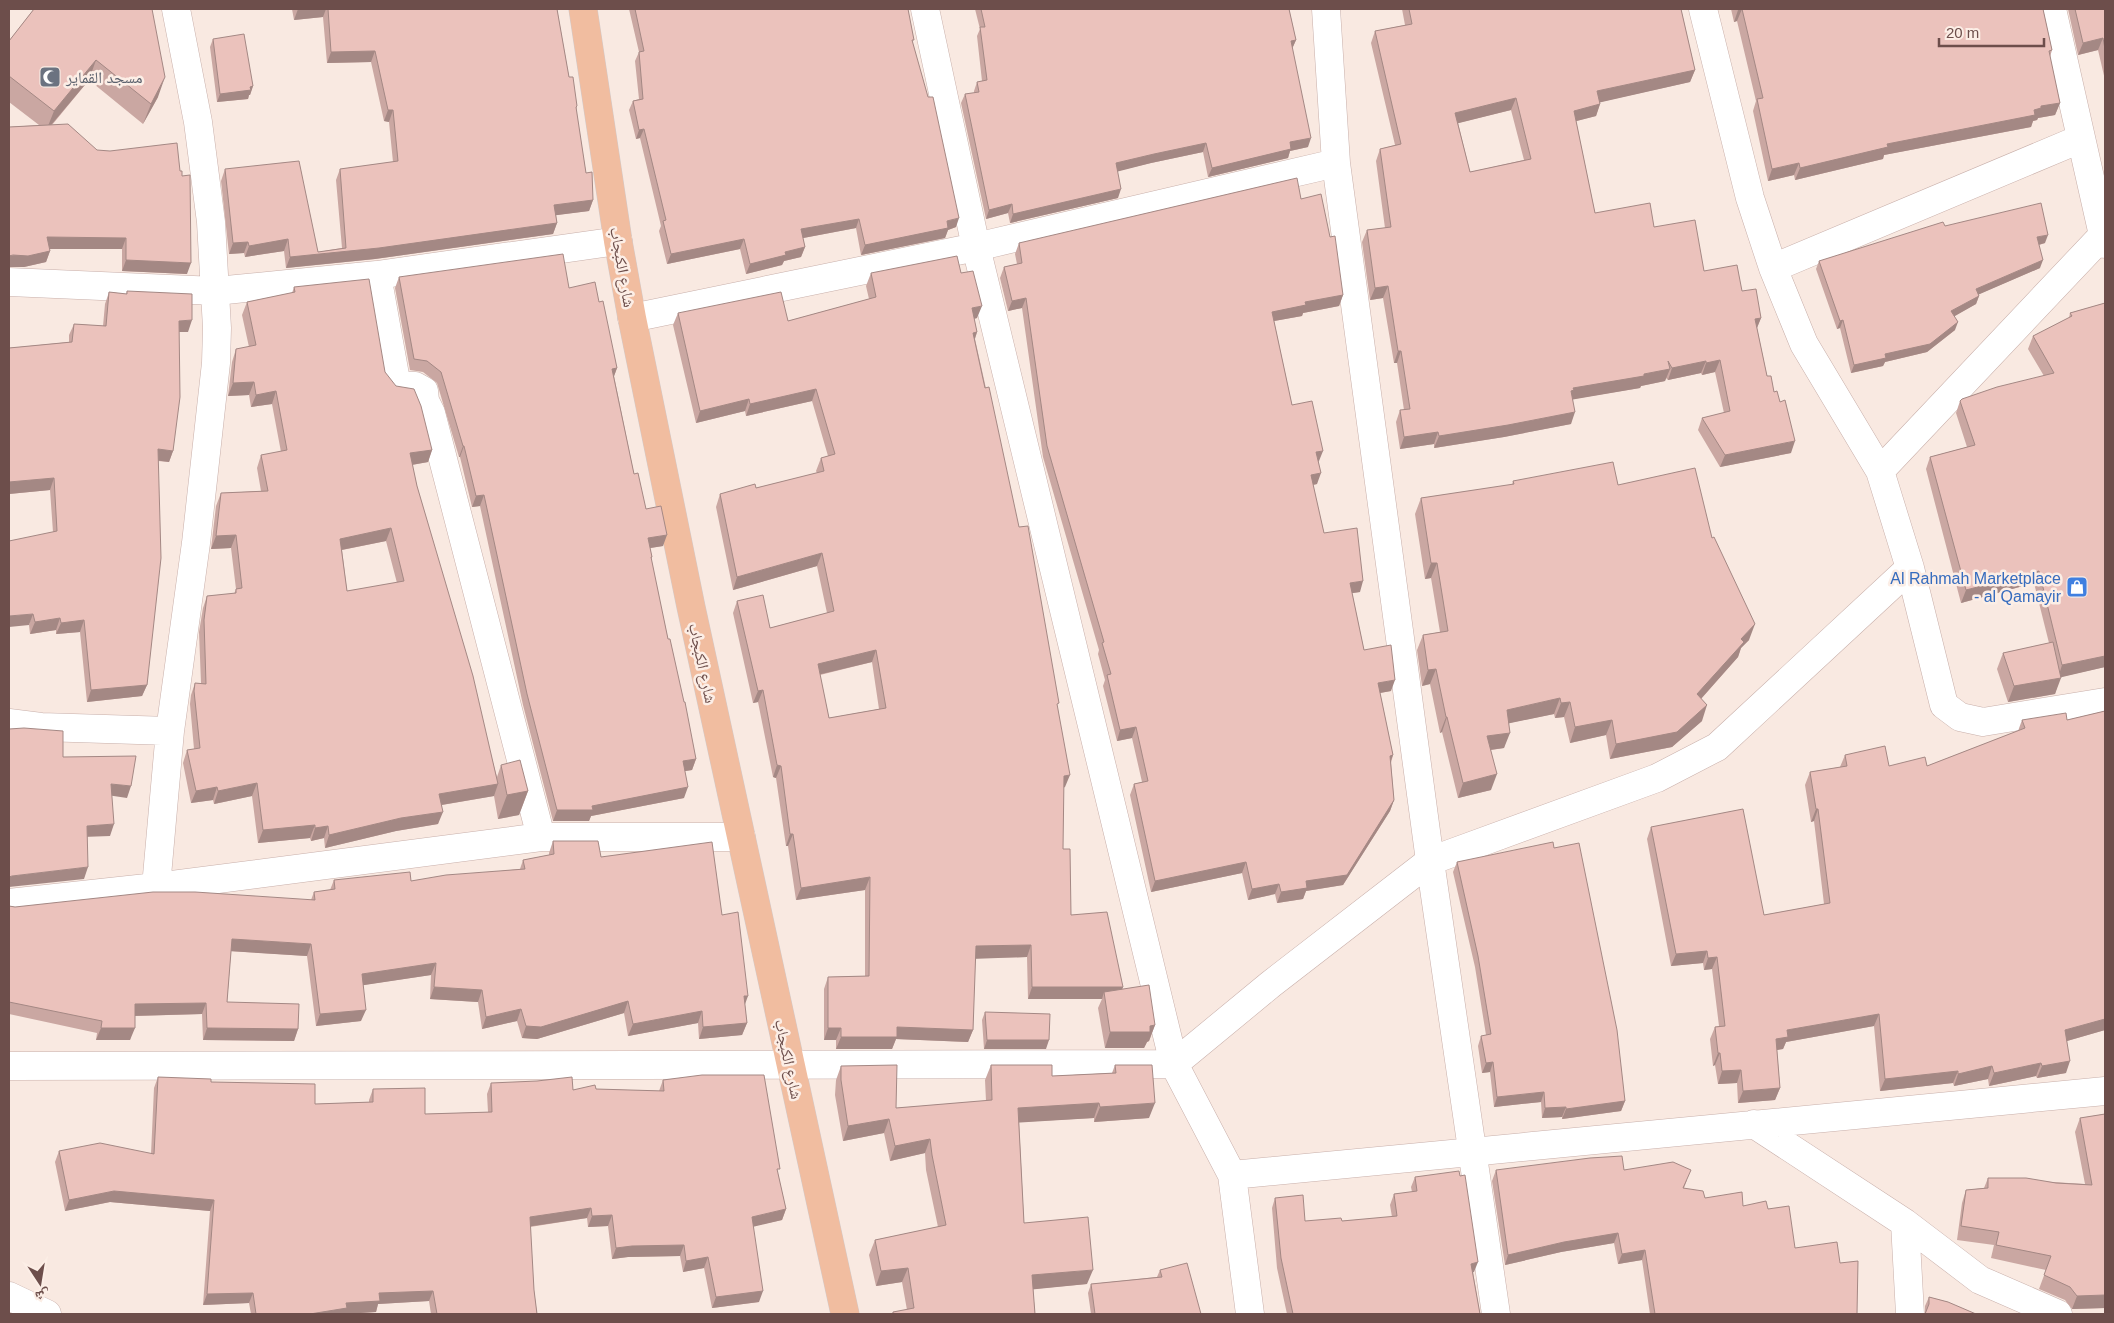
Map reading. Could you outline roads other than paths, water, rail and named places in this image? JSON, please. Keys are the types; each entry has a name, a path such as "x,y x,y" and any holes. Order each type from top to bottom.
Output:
{"main road":[{"name":"شارع الكبجاب","path":"583,9 618,241 632,318 741,837 845,1314"}],"street":[{"path":"156,887 170,731 196,543 217,328 211,222 198,122 176,9"},
{"path":"924,9 976,247 1174,1064 1232,1175 1250,1314"},
{"path":"1326,9 1336,163 1430,861 1496,1314"},
{"path":"1703,9 1750,198 1773,268 1804,344 1880,471 1910,568 1944,705 1960,717 1983,722 2105,702"},
{"path":"1880,471 2104,237 2080,139 2052,9"},
{"path":"1773,268 2080,139"},
{"path":"632,318 976,247 1336,163"},
{"path":"9,282 216,291 377,275 618,241"},
{"path":"377,275 396,381 399,386 415,386 424,391 425,401 431,413 541,837"},
{"path":"9,1066 1174,1064 1271,984 1430,861 1656,778 1718,747 1910,568"},
{"path":"9,723 41,727 170,731"},
{"path":"9,904 156,887 541,837 741,837"},
{"path":"1232,1175 2105,1091"},
{"path":"1754,1124 1904,1223 1980,1280 2058,1314"},
{"path":"1904,1223 1910,1314"},
{"path":"9,1296 47,1314"}],"place":[{"name":"مسجد القماير","path":"50,77"},
{"name":"Al Rahmah Marketplace - al Qamayir","path":"2077,587"}]}
